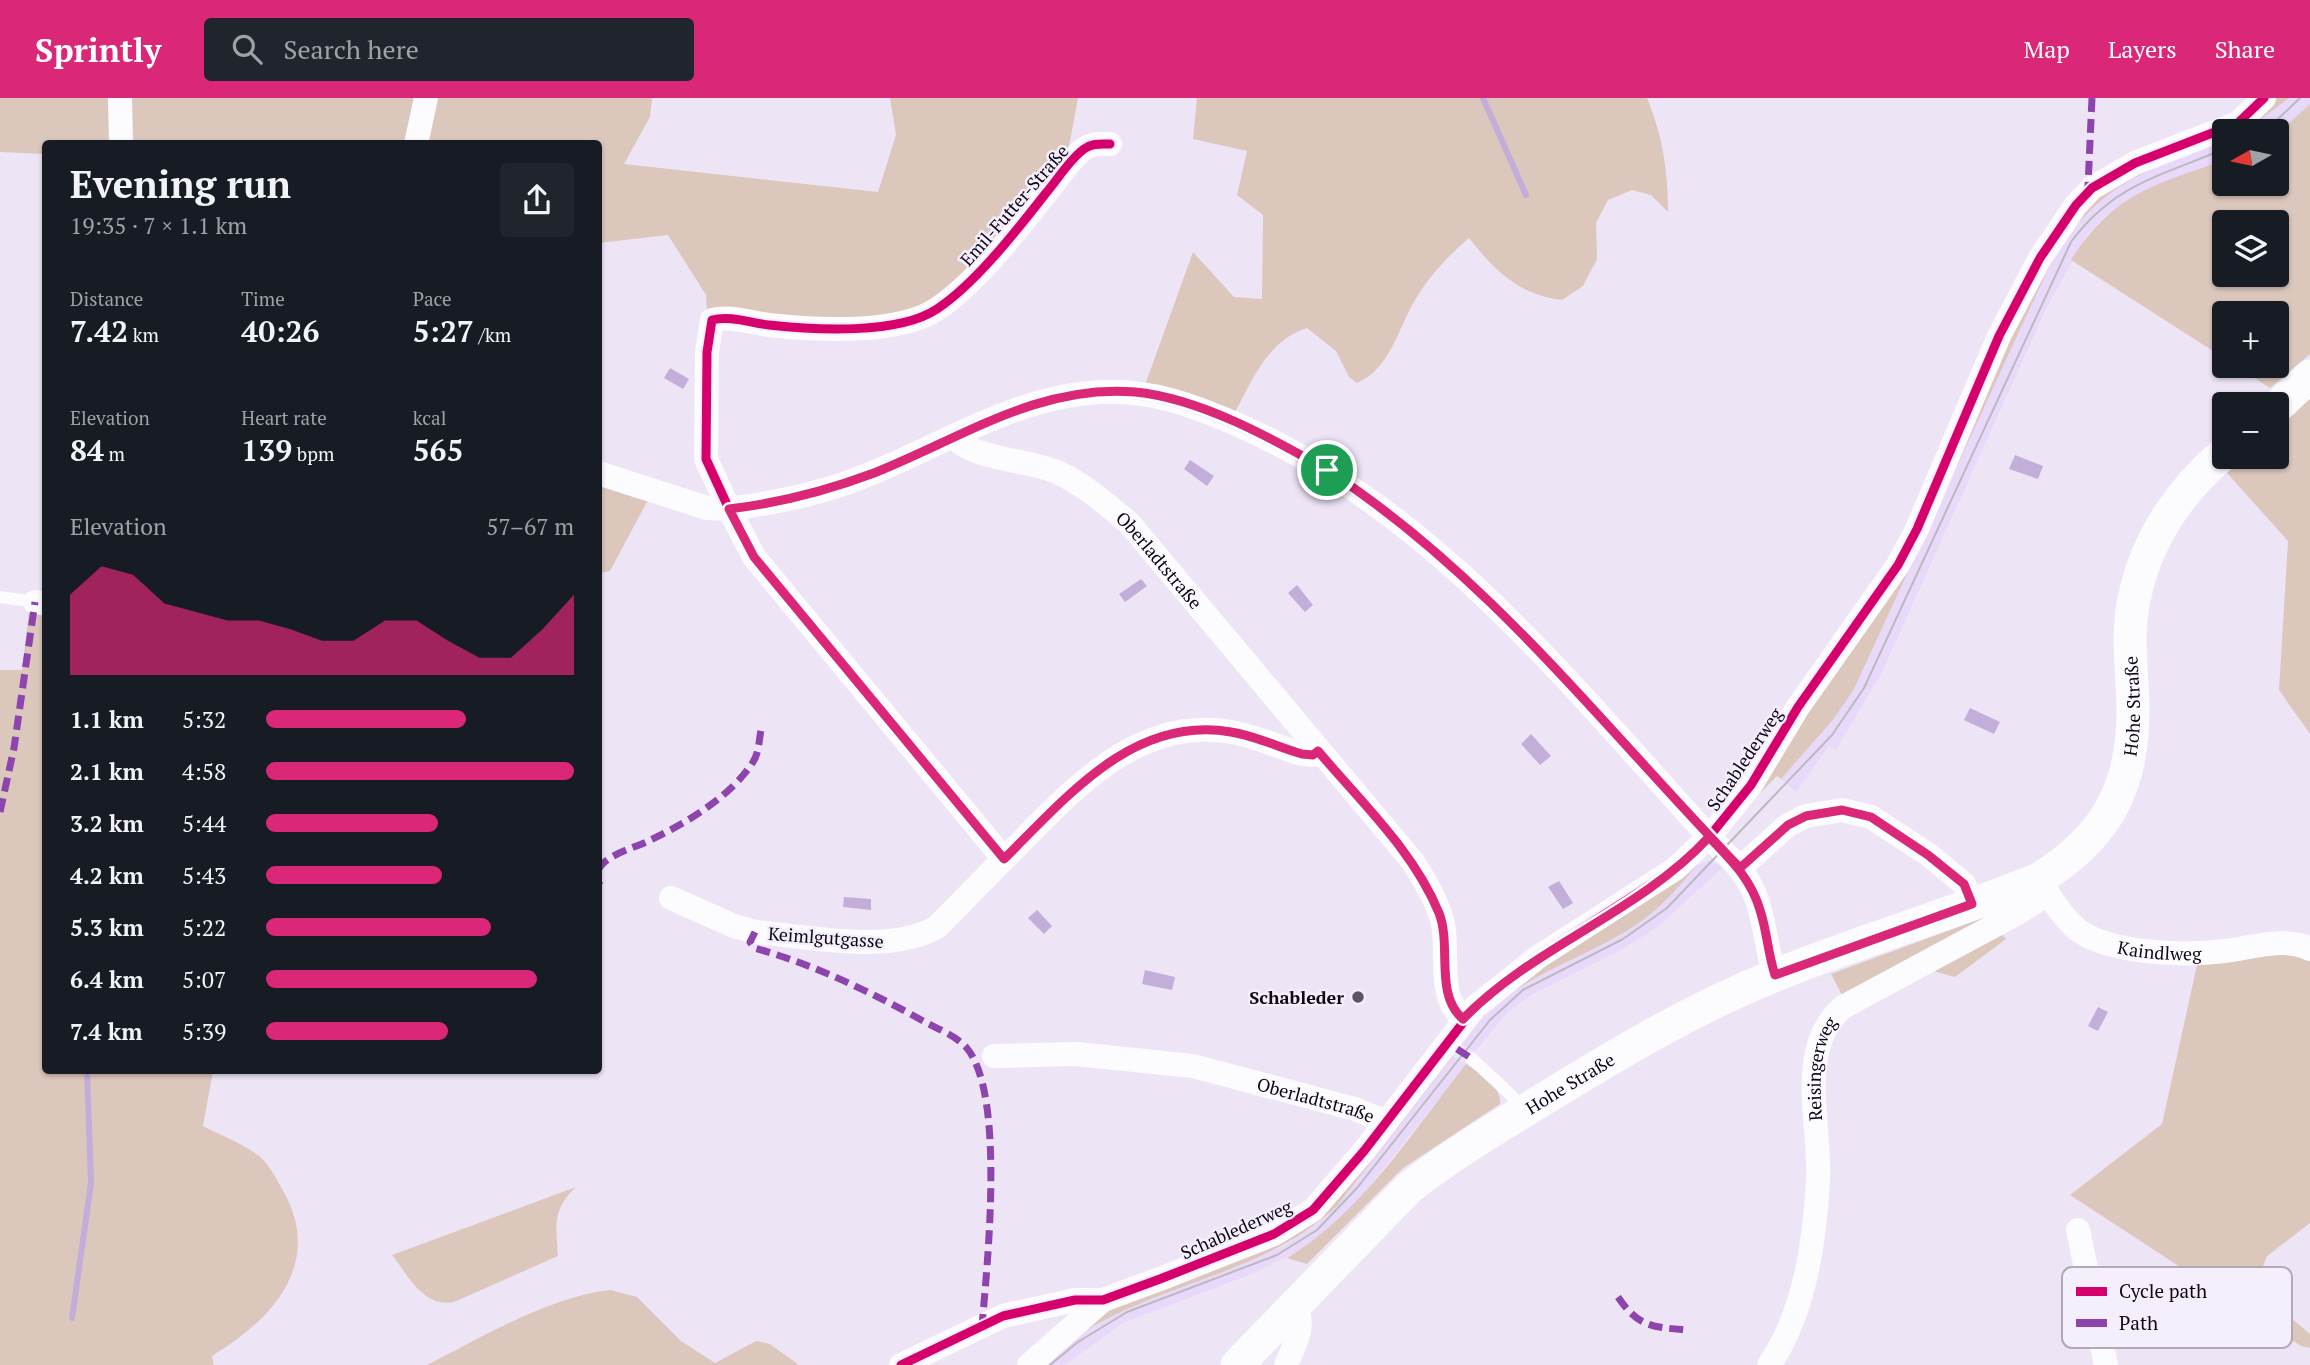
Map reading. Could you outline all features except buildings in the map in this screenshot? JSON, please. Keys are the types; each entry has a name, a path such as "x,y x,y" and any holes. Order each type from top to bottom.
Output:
{"main road":[{"path":"2289,396 2310,376"},
{"name":"Hohe Straße","path":"1237,1365 1410,1187 1442,1162 1522,1112 1649,1035 1775,975 1972,904 2042,884 2090,841 2119,796 2132,738 2130,625 2143,563 2176,503 2212,466"}],"street":[{"path":"120,98 121,140"},
{"path":"417,140 426,98"},
{"name":"Schablederweg","path":"901,1365 1003,1316 1074,1300 1103,1300 1294,1224 1313,1210 1451,1046 1463,1019 1501,984 1538,957 1653,886 1693,854 1751,785 1798,707 1898,565 1917,529 1999,336 2059,227 2092,188 2135,163 2238,123 2264,98"},
{"name":"Emil-Futter-Straße","path":"729,509 706,459 707,352 712,320 722,317 776,326 847,327 893,324 919,318 937,309 984,266 1074,158 1086,148 1110,144"},
{"path":"602,474 707,508 729,509 787,500 834,488 1019,408 1048,399 1102,392 1135,392 1183,402 1280,443 1372,499 1464,576 1595,709 1740,868 1760,910 1775,975"},
{"name":"Oberladtstraße","path":"954,436 965,448 1058,472 1091,493 1129,523 1414,863 1442,922 1449,999 1454,1011 1463,1019"},
{"path":"729,509 754,557 1004,859 1100,767 1125,751 1151,740 1174,733 1228,731 1302,754 1313,755 1318,751"},
{"path":"1740,868 1788,825 1806,816 1850,812 1871,817 1928,855 1964,884 1972,904"},
{"name":"Keimlgutgasse","path":"671,898 734,926 755,932 888,942 925,934 937,927 1004,859"},
{"name":"Kaindlweg","path":"2042,884 2079,930 2124,947 2194,953 2281,944 2310,949"},
{"name":"Reisingerweg","path":"1778,1361 1795,1309 1813,1236 1818,1178 1815,1059 1818,1037 1828,1019 1843,1007 2035,902 2042,884"},
{"name":"Oberladtstraße","path":"994,1056 1076,1054 1193,1066 1355,1110 1386,1122"},
{"path":"2077,1230 2085,1267"},
{"path":"1029,1365 1103,1300"},
{"path":"1286,1365 1300,1323 1300,1313 1294,1307"}],"lane":[{"path":"0,597 40,603"},
{"path":"1471,1058 1511,1094 1522,1112"}],"shaded area":[{"path":"0,98 112,98 113,140 42,140 42,154 0,152"},
{"path":"127,98 417,98 407,140 129,140"},
{"path":"432,98 652,98 650,117 624,164 878,192 896,135 890,98 1078,98 1068,152 1056,172 939,301 894,321 707,314 706,295 668,235 602,243 602,140 424,140"},
{"path":"1197,98 1647,98 1664,154 1668,212 1651,195 1632,190 1608,200 1596,223 1597,259 1583,286 1562,300 1533,293 1509,280 1469,238 1427,282 1392,347 1378,368 1368,377 1357,383 1349,377 1336,351 1307,328 1281,342 1271,352 1234,414 1145,385 1193,252 1234,297 1262,299 1263,215 1237,195 1247,151 1193,139"},
{"path":"2270,98 2289,98 2261,119 2254,119"},
{"path":"2289,98 2310,98 2310,104 2289,123 2289,119 2260,119"},
{"path":"2310,104 2310,354 2289,372 2289,301 2212,301 2212,350 2071,260 2103,219 2120,205 2137,194 2212,164 2212,196 2289,196 2289,123"},
{"path":"2212,140 2212,145 2145,172 2124,184 2085,216 2067,238 2050,265 1853,691 1832,721 1781,779 1777,776 1724,830 1760,782 1790,730 1908,559 1932,511 2021,304 2061,234 2099,189 2122,176"},
{"path":"2212,145 2212,165 2147,189 2105,216 2087,235 2047,307 1882,672 1836,750 1829,746 1796,792 1781,779 1832,721 1853,691 2050,265 2085,213 2100,198 2137,175"},
{"path":"670,368 689,379 683,389 664,378"},
{"path":"2255,378 2282,378 2270,388"},
{"path":"2310,397 2310,734 2279,690 2288,541 2227,473 2232,469 2289,469 2289,416"},
{"path":"2015,455 2043,466 2038,479 2009,469"},
{"path":"1190,460 1214,476 1207,486 1184,469"},
{"path":"602,483 648,500 610,571 602,572"},
{"path":"1141,579 1147,586 1125,602 1119,594"},
{"path":"1297,585 1313,605 1305,612 1288,593"},
{"path":"30,603 42,610 42,1074 212,1074 203,1126 249,1149 265,1162 286,1196 296,1222 298,1246 294,1269 284,1290 253,1326 212,1356 214,1365 0,1365 0,670 22,670"},
{"path":"1970,708 2000,722 1994,734 1964,720"},
{"path":"1531,734 1551,756 1540,765 1521,744"},
{"path":"1710,861 1723,867 1660,925 1626,947 1531,995 1507,1013 1475,1052 1462,1044 1479,1022 1516,989 1537,975 1637,924 1659,907 1697,865"},
{"path":"1697,865 1645,919 1613,939 1519,988 1497,1003 1478,1022 1462,1044 1461,1040 1503,992"},
{"path":"1559,881 1573,903 1563,909 1548,887"},
{"path":"844,897 871,899 871,910 843,907"},
{"path":"2007,909 1843,997 1831,974"},
{"path":"1037,910 1052,926 1044,934 1028,918"},
{"path":"2000,932 2006,939 1955,977 1929,970"},
{"path":"2266,954 2300,956 2310,961 2310,1223 2267,1256 2263,1267 2180,1267 2070,1195 2162,1124 2197,965"},
{"path":"1145,970 1175,977 1172,990 1142,984"},
{"path":"2098,1007 2108,1012 2098,1031 2088,1026"},
{"path":"1449,1056 1453,1056 1337,1206 1309,1229 1246,1263 1144,1302 1079,1335 1104,1313 1132,1299 1281,1240"},
{"path":"1453,1056 1466,1064 1358,1201 1312,1244 1254,1273 1123,1323 1065,1365 1044,1365 1079,1335 1125,1308 1282,1247 1319,1223 1337,1206"},
{"path":"1466,1064 1494,1086 1500,1097 1500,1104 1403,1168 1307,1264 1287,1258 1339,1218 1363,1194"},
{"path":"576,1187 563,1203 557,1218 558,1256 454,1302 443,1303 426,1296 392,1255"},
{"path":"610,1290 637,1297 681,1341 715,1363 756,1341 770,1344 799,1365 427,1365 540,1309 587,1294"},
{"path":"2292,1319 2310,1334 2310,1348 2292,1340"}],"waterway":[{"path":"1483,98 1526,195"},
{"path":"72,1318 91,1183 87,1074"}],"tram line":[{"path":"2278,119 2300,98"},
{"path":"1050,1365 1078,1342 1127,1312 1277,1255 1317,1230 1357,1188 1490,1020 1523,990 1623,939 1667,908 1832,735 1864,688 2071,242 2087,222 2122,194 2159,175 2212,154"}],"marked path":[{"path":"2092,98 2088,186 2092,188"},
{"path":"0,812 14,748 35,602"},
{"path":"602,864 625,850 674,828 719,799 744,775 753,762 758,751 761,730"},
{"path":"755,932 750,942 754,948 798,962 863,990 947,1033 966,1047 978,1070 986,1101 990,1139 990,1223 982,1326"},
{"path":"1457,1049 1471,1058"},
{"path":"1618,1297 1633,1315 1648,1324 1688,1330"}],"cycle path":[{"path":"901,1365 1003,1316 1075,1300 1103,1300 1160,1279 1274,1234 1313,1210 1364,1151 1475,1007 1538,957 1675,869 1709,837 1751,785 1798,707 1898,565 1917,529 1999,336 2040,258 2076,205 2092,188 2135,163 2238,123 2264,98"},
{"path":"1110,144 1096,144 1079,153 981,271 937,309 920,317 901,323 855,329 769,325 733,319 712,320 707,352 706,459 729,509 786,499 841,485 986,421 1071,395 1136,393 1187,405 1236,424 1297,454 1355,490 1409,530 1461,574 1558,670 1742,872 1756,897 1775,975"}],"place":[{"name":"Schableder","path":"1358,997"}],"route":[{"path":"1327,470 1280,443 1183,402 1135,392 1102,392 1048,399 1019,408 834,488 797,498 729,509 754,557 1004,859 1100,767 1125,751 1151,740 1174,733 1228,731 1255,737 1302,754 1313,755 1318,751 1414,863 1430,892 1442,922 1449,999 1454,1011 1463,1019 1501,984 1538,957 1653,886 1693,854 1709,837 1715,843 1740,868 1750,885 1760,910 1768,957 1775,975 1972,904 1964,884 1928,855 1871,817 1842,810 1806,816 1788,825 1740,868 1595,709 1464,576 1407,526 1327,470"}]}
